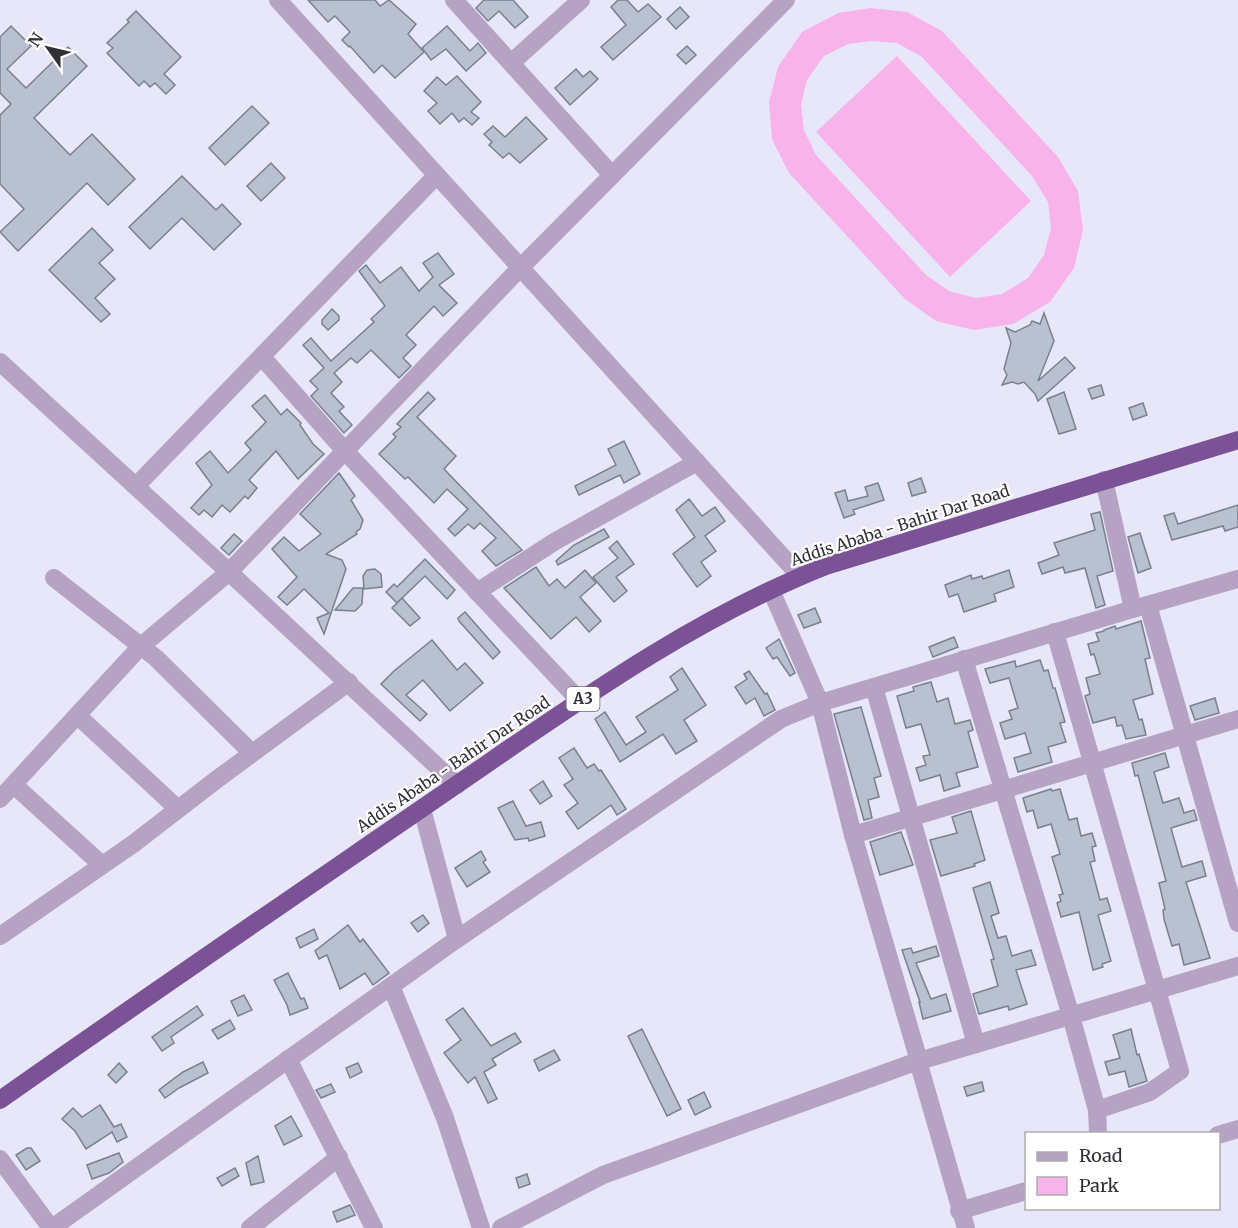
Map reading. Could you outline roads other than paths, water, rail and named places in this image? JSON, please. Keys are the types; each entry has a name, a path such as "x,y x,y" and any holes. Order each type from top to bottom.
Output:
{"highway":[{"name":"Addis Ababa - Bahir Dar Road","path":"0,1100 154,991 580,701 699,626 800,576 826,566 1238,440"}],"street":[{"path":"279,0 800,576"},
{"path":"454,0 612,175"},
{"path":"511,63 582,0"},
{"path":"0,799 140,647 229,572 521,267 786,0"},
{"path":"136,486 436,176"},
{"path":"262,357 345,451 580,701"},
{"path":"0,362 349,682 457,785"},
{"path":"477,592 554,542 697,462"},
{"path":"1104,480 1140,607 1185,735 1238,923"},
{"path":"54,578 156,658 252,753"},
{"path":"0,1159 52,1228 457,939 781,719 820,703 1238,579"},
{"path":"771,590 820,703 853,835 919,1061 1238,966"},
{"path":"1055,632 1180,1071 1150,1092 1097,1110"},
{"path":"964,659 1071,1016 1097,1110 1098,1132"},
{"path":"0,936 102,865 349,682"},
{"path":"874,687 976,1044"},
{"path":"78,716 178,809"},
{"path":"853,835 1238,719"},
{"path":"14,785 102,865"},
{"path":"422,809 457,939"},
{"path":"391,986 445,1118 481,1228"},
{"path":"288,1059 374,1228"},
{"path":"501,1228 603,1175 918,1061 963,1219 1025,1191"},
{"path":"1220,1134 1238,1129"},
{"path":"250,1228 339,1157"}]}
